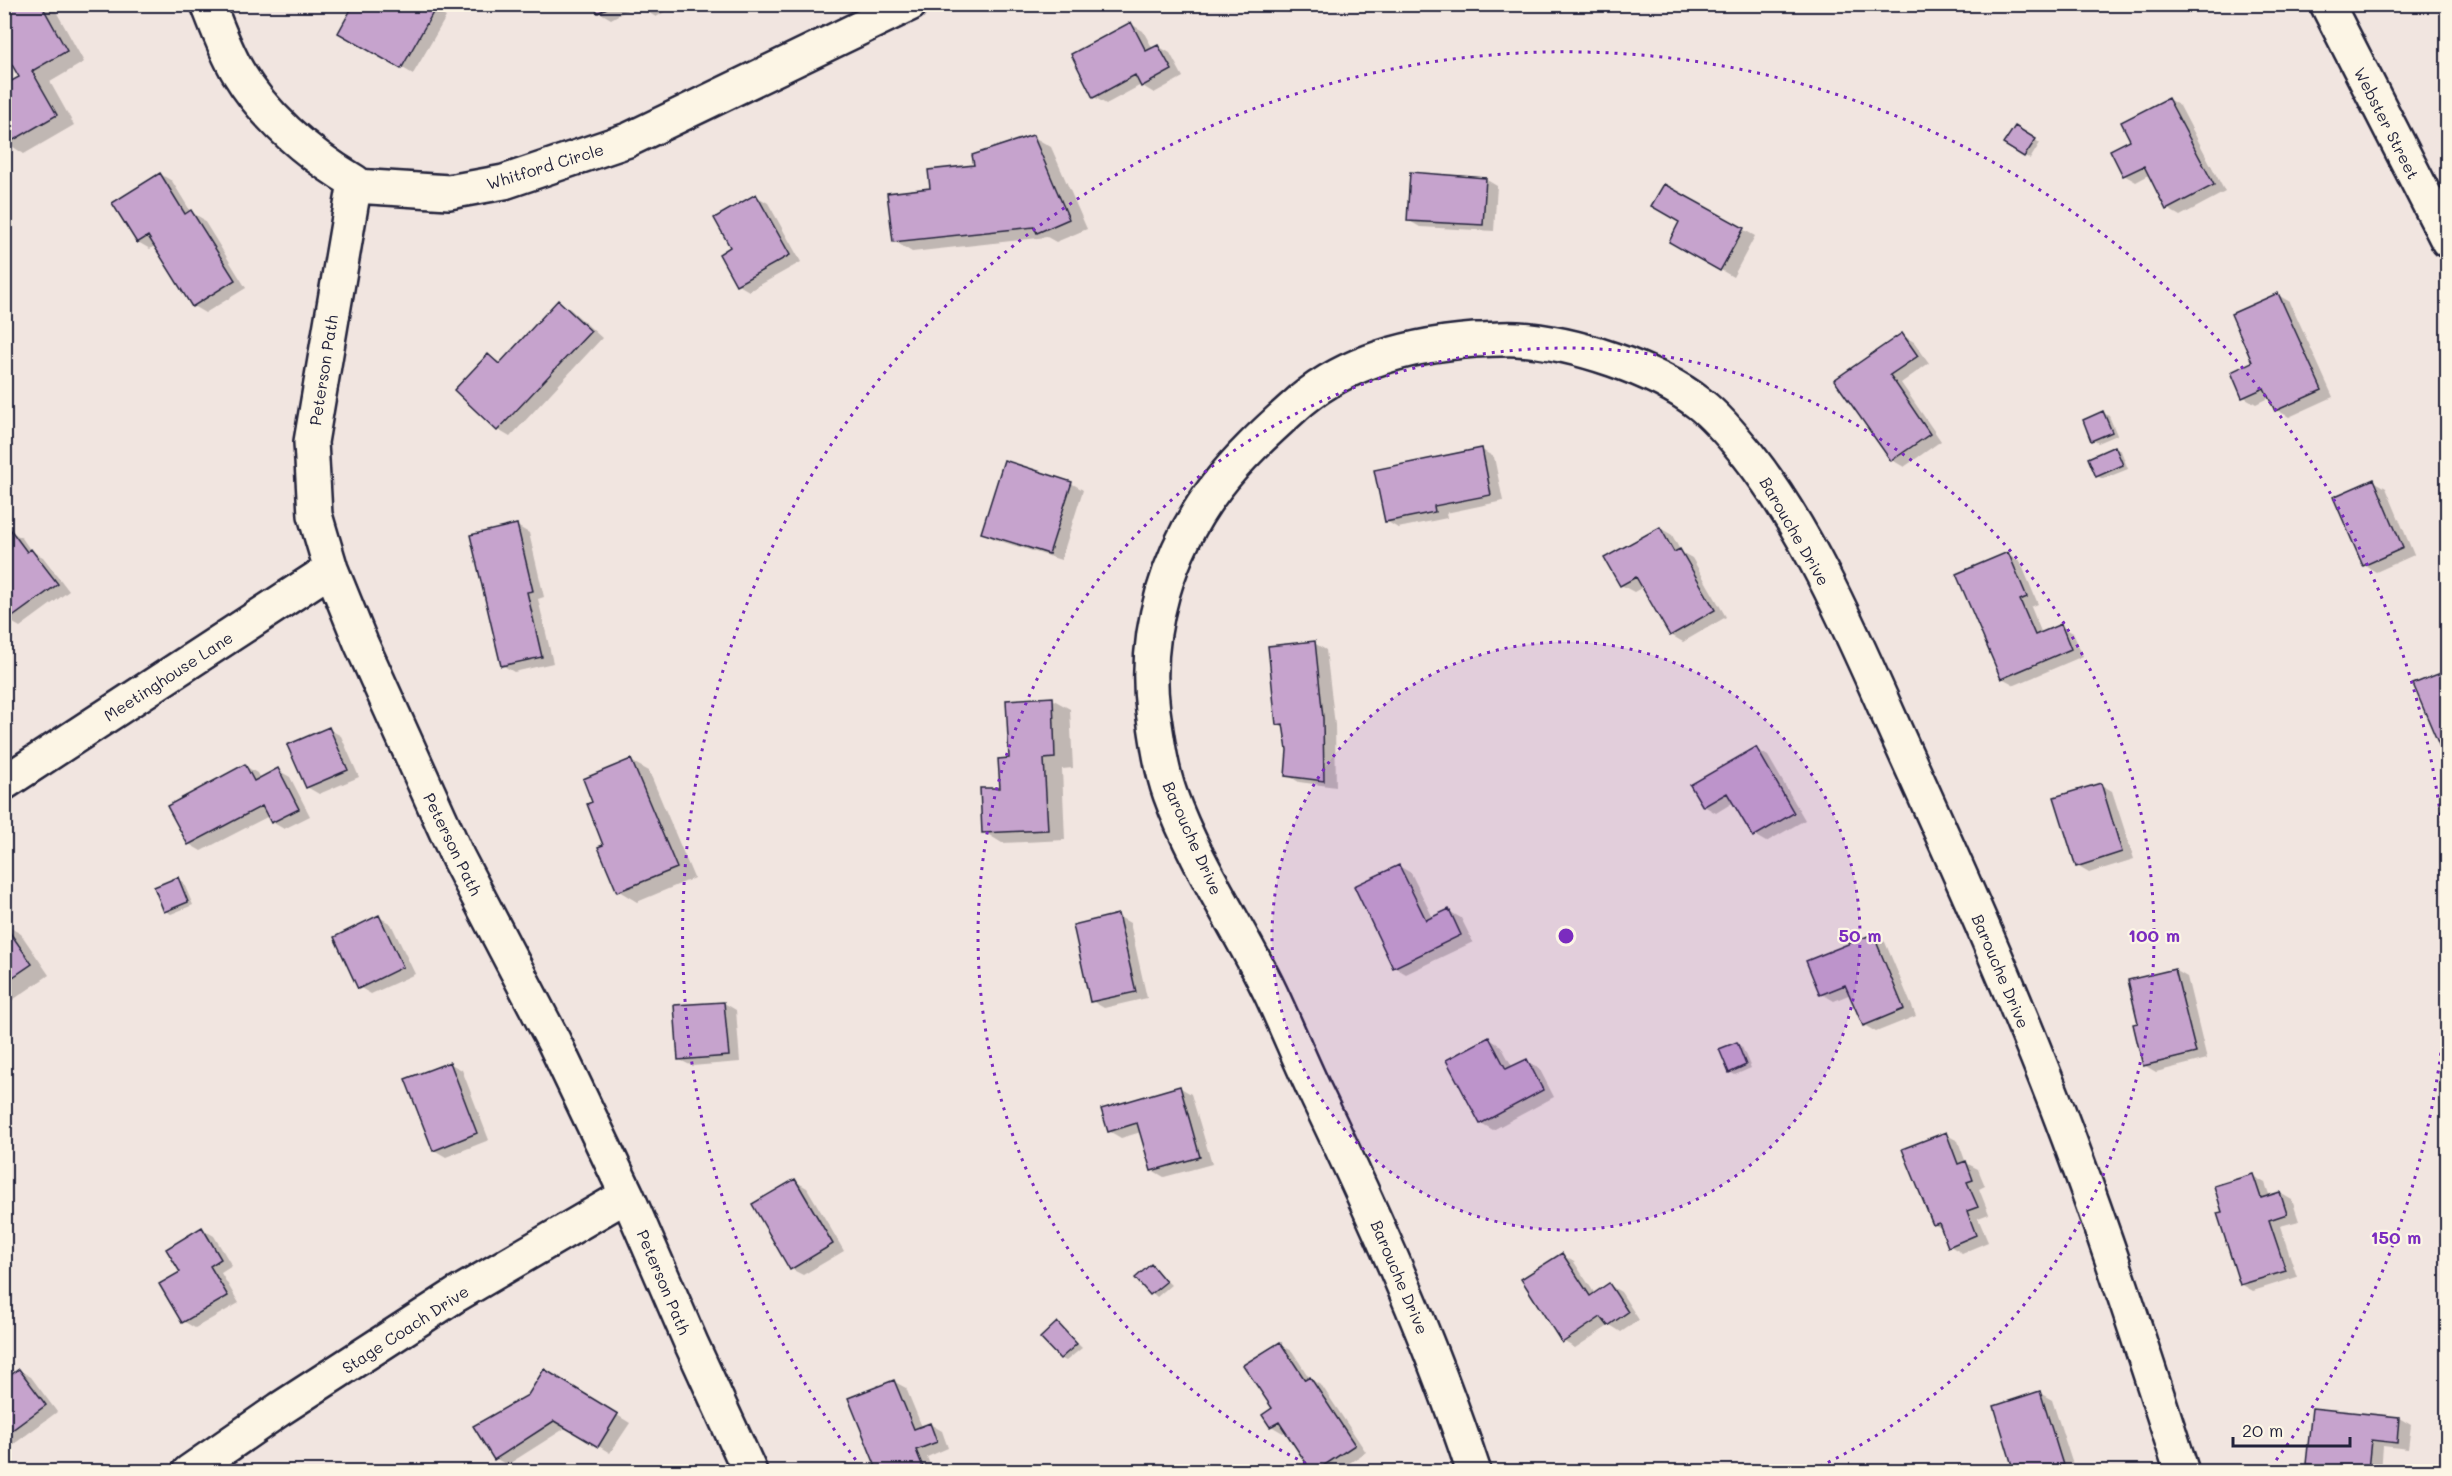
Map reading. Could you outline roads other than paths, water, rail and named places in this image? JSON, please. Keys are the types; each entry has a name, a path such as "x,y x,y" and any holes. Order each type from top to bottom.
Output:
{"street":[{"name":"Whitford Circle","path":"208,4 237,71 262,105 292,137 324,164 355,182 355,186 449,192 504,182 628,140 910,4"},
{"name":"Webster Street","path":"2327,4 2448,241"},
{"name":"Peterson Path","path":"355,182 311,442 315,515 331,569 361,643 458,858 554,1042 627,1195 750,1472"},
{"name":"Barouche Drive","path":"1474,1472 1413,1304 1368,1201 1269,990 1203,865 1168,790 1152,707 1153,649 1160,602 1170,568 1196,519 1214,490 1252,446 1304,397 1358,365 1412,349 1465,341 1515,339 1563,346 1655,376 1701,404 1732,435 1771,484 1816,564 1869,672 2012,994 2069,1138 2126,1297 2182,1472"},
{"name":"Meetinghouse Lane","path":"4,783 331,569"},
{"name":"Stage Coach Drive","path":"189,1472 280,1409 456,1295 627,1195"}]}
